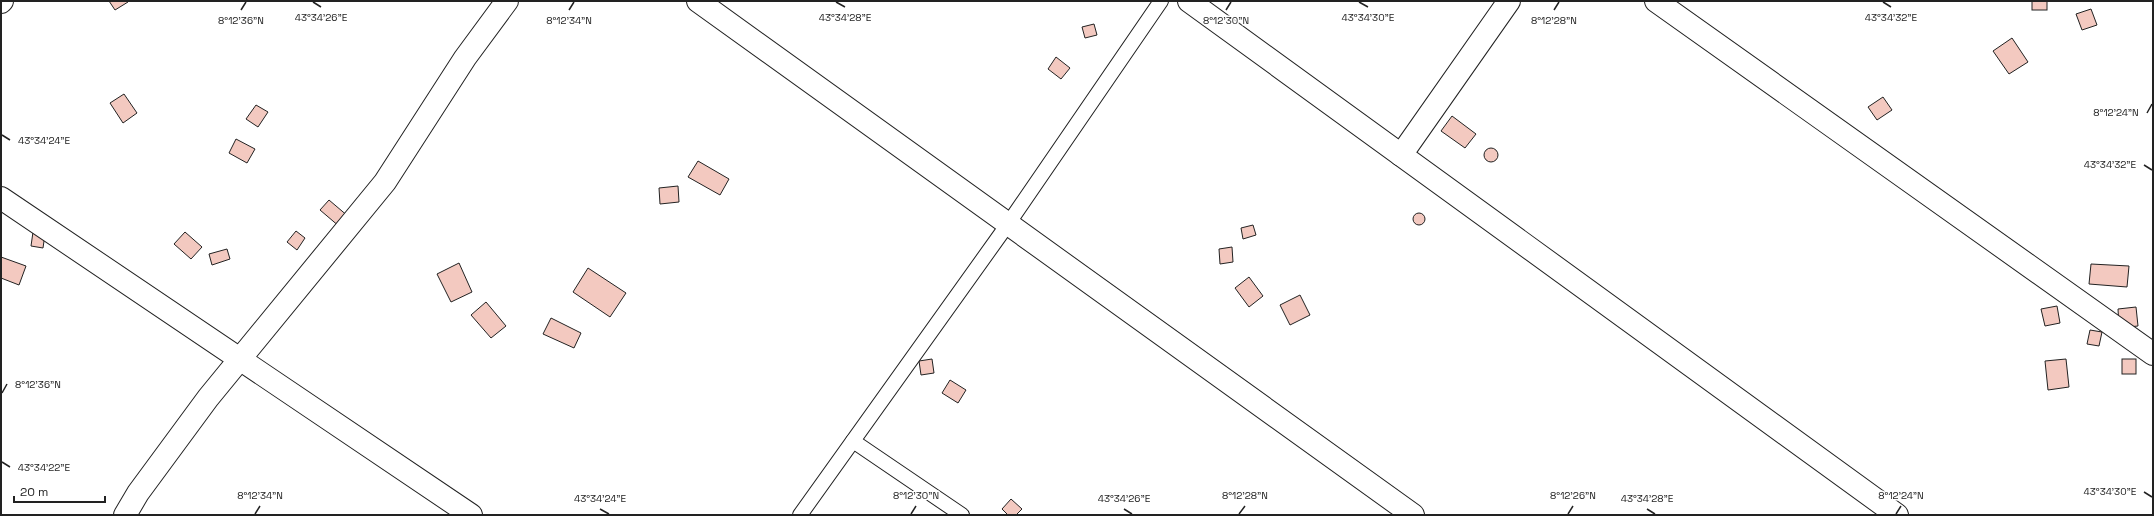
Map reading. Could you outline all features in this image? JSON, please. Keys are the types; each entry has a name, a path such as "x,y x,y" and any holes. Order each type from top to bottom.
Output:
{"street":[{"path":"125,515 138,493 199,411 385,182 465,58 507,1"},
{"path":"698,1 1414,515"},
{"path":"1189,1 1897,515"},
{"path":"1401,155 1509,1"},
{"path":"1656,1 2153,354"},
{"path":"1,198 471,515"}],"lane":[{"path":"800,515 1008,224 1161,1"},
{"path":"853,441 962,515"}],"building":[{"path":"109,1 127,1 128,2 115,10"},
{"path":"2032,1 2047,1 2047,10 2032,10"},
{"path":"2091,9 2097,25 2082,30 2076,14"},
{"path":"1094,24 1097,35 1085,38 1082,27"},
{"path":"2012,38 2028,62 2009,74 1993,51"},
{"path":"1056,57 1070,68 1061,79 1048,69"},
{"path":"124,94 137,113 123,123 110,103"},
{"path":"1883,97 1892,110 1877,120 1868,107"},
{"path":"256,105 268,112 258,127 246,119"},
{"path":"1452,116 1476,134 1465,148 1441,131"},
{"path":"236,139 255,149 247,163 229,153"},
{"path":"1488,148 1494,148 1498,152 1498,158 1494,162 1488,162 1484,158 1484,152"},
{"path":"698,161 729,179 720,195 688,177"},
{"path":"678,186 679,202 660,204 659,188"},
{"path":"329,200 349,217 340,227 320,210"},
{"path":"1419,213 1423,215 1425,219 1423,223 1419,225 1415,223 1413,219 1415,215"},
{"path":"1253,225 1256,235 1243,239 1241,228"},
{"path":"296,231 305,238 297,250 287,242"},
{"path":"33,232 45,234 43,248 31,246"},
{"path":"185,232 202,247 191,259 174,244"},
{"path":"1232,247 1233,262 1220,264 1219,249"},
{"path":"227,249 230,259 212,265 209,254"},
{"path":"1,257 26,266 19,285 1,278"},
{"path":"459,263 472,292 451,302 437,274"},
{"path":"2091,264 2129,266 2127,287 2089,284"},
{"path":"588,268 626,293 610,317 573,292"},
{"path":"1249,277 1263,296 1249,307 1235,288"},
{"path":"1300,295 1310,315 1290,325 1280,305"},
{"path":"486,302 506,326 491,338 471,315"},
{"path":"2057,306 2060,323 2045,326 2041,309"},
{"path":"2136,307 2138,326 2119,328 2118,309"},
{"path":"551,318 581,333 574,348 543,334"},
{"path":"2090,330 2102,332 2099,346 2087,344"},
{"path":"932,359 934,373 921,375 919,361"},
{"path":"2066,359 2069,387 2048,390 2045,361"},
{"path":"2122,359 2136,359 2136,374 2122,374"},
{"path":"950,380 966,390 958,403 942,393"},
{"path":"1011,499 1022,509 1016,515 1008,515 1002,509"}]}
